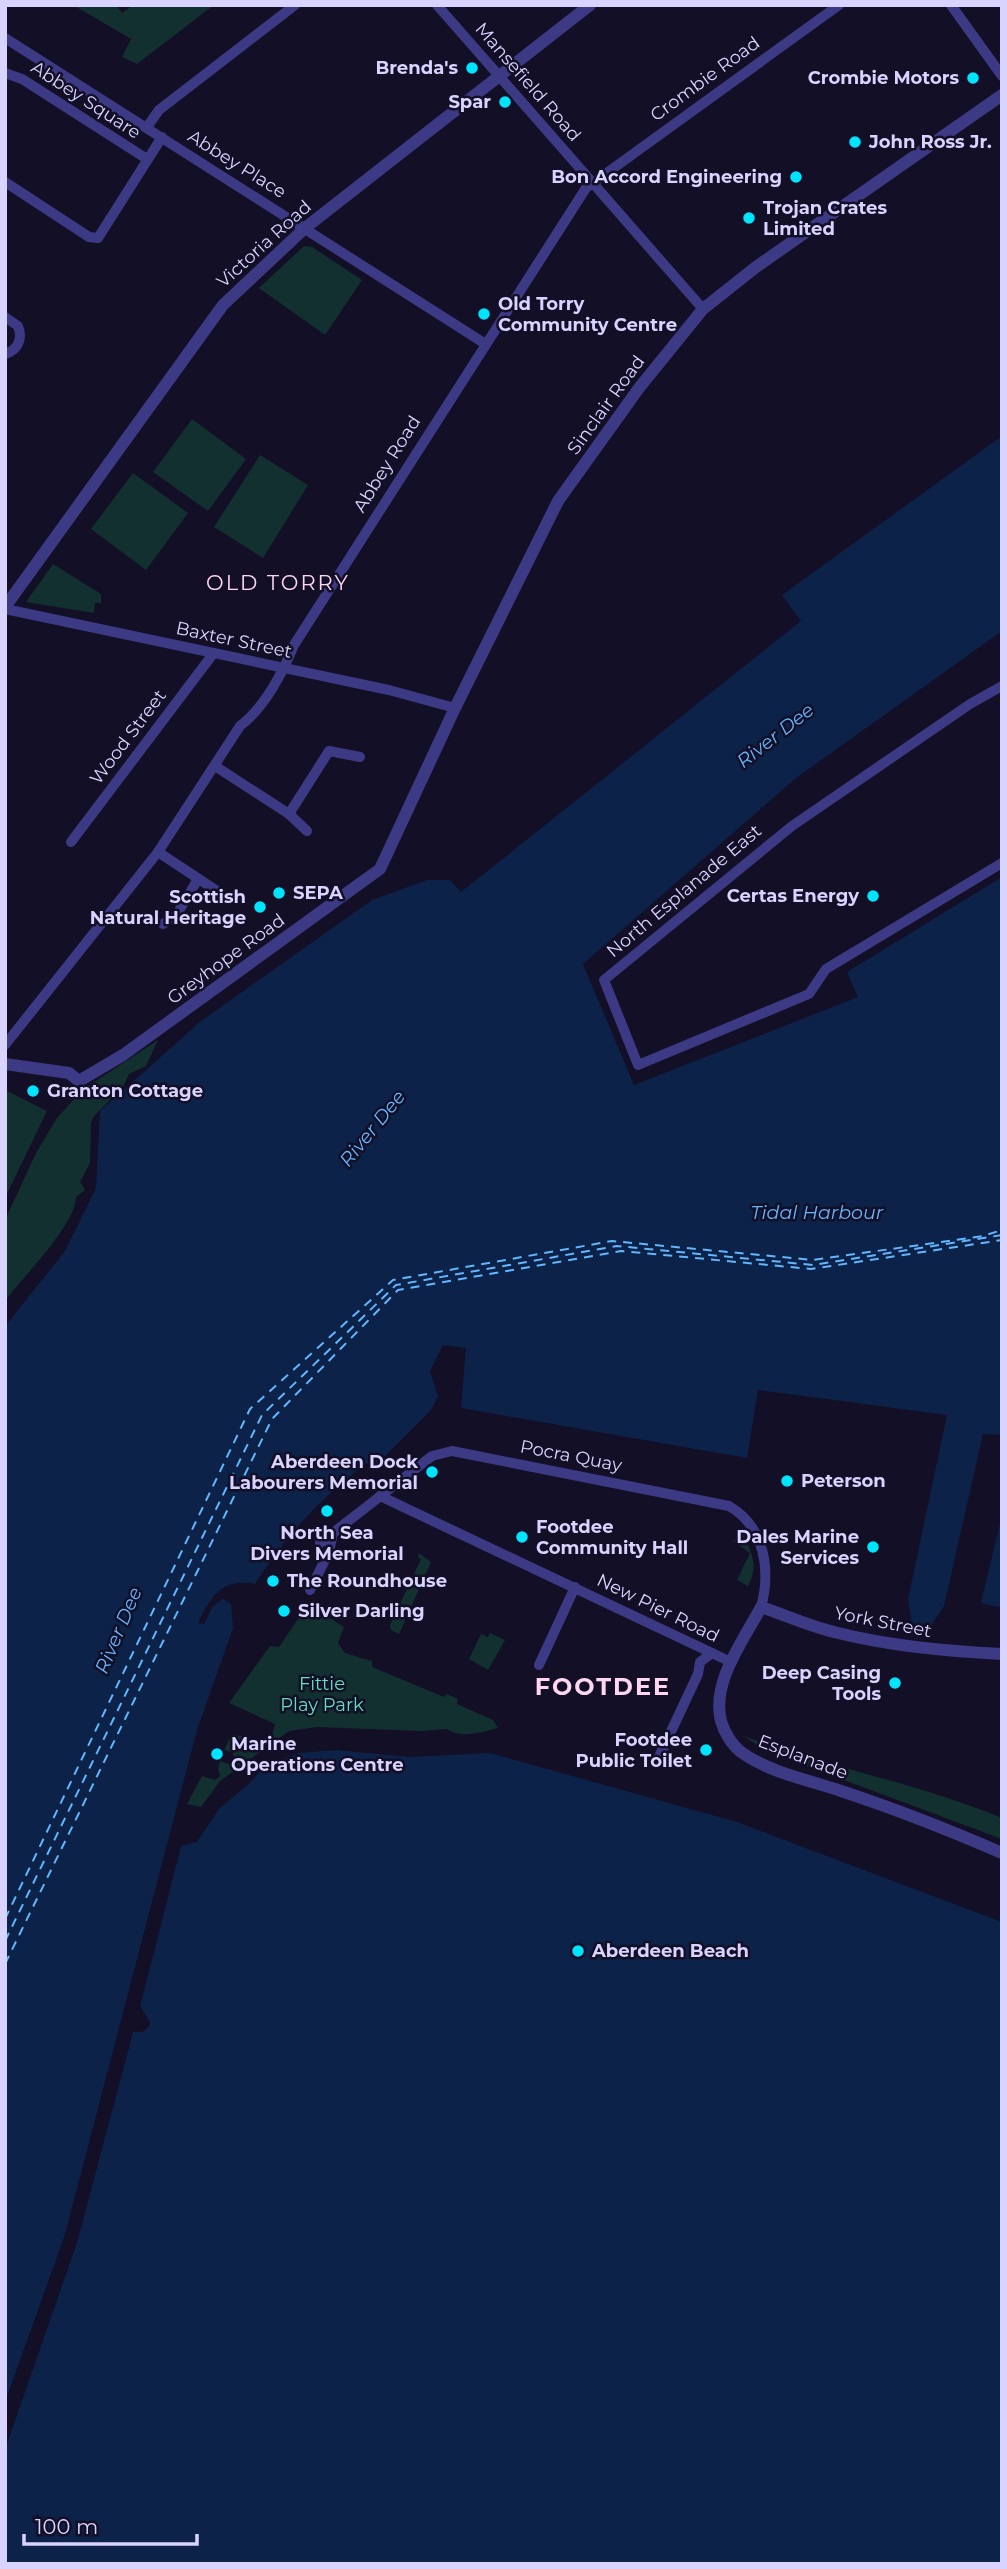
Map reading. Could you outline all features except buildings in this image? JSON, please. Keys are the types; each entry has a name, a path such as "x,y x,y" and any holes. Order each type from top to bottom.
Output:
{"street":[{"path":"147,127 159,110 295,5"},
{"name":"Mansefield Road","path":"438,5 703,309"},
{"name":"Victoria Road","path":"5,608 223,305 305,228 590,5"},
{"name":"Crombie Road","path":"592,182 839,5"},
{"path":"951,5 1002,76"},
{"name":"Abbey Place","path":"5,38 485,342"},
{"name":"Abbey Square","path":"5,73 22,79 147,159"},
{"name":"Sinclair Road","path":"387,858 455,708 558,501 639,388 703,309 756,267 1002,95"},
{"name":"Abbey Square","path":"5,182 89,237 98,238 162,137"},
{"name":"Abbey Road","path":"5,1045 158,852 240,726 251,717 284,669 294,645 485,342 592,182"},
{"path":"5,317 18,326 20,338 14,350 5,354"},
{"name":"Baxter Street","path":"5,608 389,690 455,708"},
{"name":"Wood Street","path":"71,842 214,654"},
{"name":"North Esplanade East","path":"1002,687 792,826 604,980 638,1065 809,994 826,969 1002,863"},
{"path":"289,814 328,751 360,757"},
{"path":"215,766 289,814 307,831"},
{"path":"158,852 217,891"},
{"name":"Greyhope Road","path":"5,1064 69,1073 79,1082 123,1055 370,878 387,858"},
{"path":"163,924 177,914 198,879"},
{"name":"Pocra Quay","path":"320,1543 432,1455 452,1451 721,1503 742,1514 761,1545 766,1583 761,1607"},
{"name":"New Pier Road","path":"380,1496 732,1662"},
{"path":"310,1590 329,1552 333,1533"},
{"path":"538,1665 575,1587"},
{"name":"York Street","path":"761,1607 845,1635 930,1650 1002,1654"},
{"name":"Esplanade","path":"761,1607 732,1662 719,1706 722,1723 740,1751 806,1781 937,1825 1002,1853"},
{"path":"659,1756 698,1674 700,1662 712,1653"}],"green space":[{"path":"73,5 116,5 122,13 133,5 214,5 137,64 122,57 131,39"},
{"path":"304,246 312,247 362,280 325,335 259,288"},
{"path":"192,419 246,459 208,511 153,472"},
{"path":"260,455 308,485 263,558 214,527"},
{"path":"133,473 188,513 146,570 91,529"},
{"path":"53,564 101,594 101,603 95,603 94,613 26,602"},
{"path":"158,1040 146,1066 129,1074 123,1087 94,1116 91,1123 90,1163 80,1182 85,1190 76,1197 74,1208 58,1235 5,1301 5,1220 36,1153 57,1118 82,1090"},
{"path":"5,1090 47,1111 5,1198"},
{"path":"743,1534 751,1554 754,1566 748,1586 737,1580 750,1553 733,1541"},
{"path":"419,1553 431,1562 399,1634 391,1630 390,1625 421,1559 418,1557"},
{"name":"Fittie Play Park","path":"308,1604 344,1627 338,1643 345,1653 372,1661 372,1667 444,1697 447,1694 458,1699 457,1704 493,1720 498,1728 465,1734 447,1729 422,1731 317,1727 289,1731 220,1781 201,1807 187,1804 202,1776 215,1780 220,1776 220,1761 229,1764 234,1760 233,1753 224,1750 232,1734 258,1740 265,1745 271,1741 275,1724 229,1703 270,1646 279,1647"},
{"path":"490,1633 505,1640 488,1670 469,1659 481,1634 488,1637"},
{"path":"744,1736 938,1795 1002,1818 1002,1839 766,1751"}],"water":[{"path":"1002,436 1002,631 796,778 583,964 634,1085 858,997 847,972 1002,877 1002,1435 983,1434 944,1606 929,1629 912,1625 908,1599 947,1415 758,1390 747,1458 461,1408 466,1348 443,1345 430,1371 438,1396 431,1410 373,1468 367,1463 320,1503 279,1550 255,1584 234,1584 219,1591 198,1623 204,1624 213,1606 223,1599 231,1604 233,1628 197,1730 65,2235 5,2402 5,1326 65,1251 96,1188 100,1111 201,1021 372,900 427,880 450,880 461,892 801,621 782,595"},
{"path":"1002,1515 1002,1608 981,1603"},
{"path":"337,1750 409,1757 490,1753 737,1822 1002,1922 1002,2564 5,2564 5,2449 77,2242 133,2032 146,2030 150,2022 140,2006 181,1846 197,1842 219,1809 253,1780 264,1766 299,1753"}],"pier":[{"path":"179,1800 182,1801 68,2236 5,2405 65,2235"},
{"path":"181,1842 140,2006 150,2023 149,2027 142,2032 133,2032 77,2242 5,2449 5,2438 74,2241 130,2030 145,2025 137,2006 177,1845"}],"ferry route":[{"path":"5,1919 250,1409 393,1280 612,1241 813,1260 983,1236 1002,1230"},
{"path":"5,1941 262,1415 396,1285 617,1246 813,1265 1002,1235"},
{"path":"5,1964 272,1419 398,1290 621,1251 811,1269 1002,1240"}],"place":[{"name":"Brenda's","path":"472,68"},
{"name":"Crombie Motors","path":"973,78"},
{"name":"Spar","path":"505,102"},
{"name":"John Ross Jr.","path":"855,142"},
{"name":"Bon Accord Engineering","path":"796,177"},
{"name":"Trojan Crates Limited","path":"749,218"},
{"name":"Old Torry Community Centre","path":"484,314"},
{"name":"SEPA","path":"279,893"},
{"name":"Certas Energy","path":"873,896"},
{"name":"Scottish Natural Heritage","path":"260,907"},
{"name":"Granton Cottage","path":"33,1091"},
{"name":"Aberdeen Dock Labourers Memorial","path":"432,1472"},
{"name":"Peterson","path":"787,1481"},
{"name":"North Sea Divers Memorial","path":"327,1511"},
{"name":"Footdee Community Hall","path":"522,1537"},
{"name":"Dales Marine Services","path":"873,1547"},
{"name":"The Roundhouse","path":"273,1581"},
{"name":"Silver Darling","path":"284,1611"},
{"name":"Deep Casing Tools","path":"895,1683"},
{"name":"Footdee Public Toilet","path":"706,1750"},
{"name":"Marine Operations Centre","path":"217,1754"},
{"name":"Aberdeen Beach","path":"578,1951"}],"district":[{"name":"OLD TORRY","path":"278,583"},
{"name":"FOOTDEE","path":"603,1687"}],"water label":[{"name":"River Dee","path":"775,735"},
{"name":"River Dee","path":"372,1128"},
{"name":"Tidal Harbour","path":"817,1212"},
{"name":"River Dee","path":"118,1630"}]}
